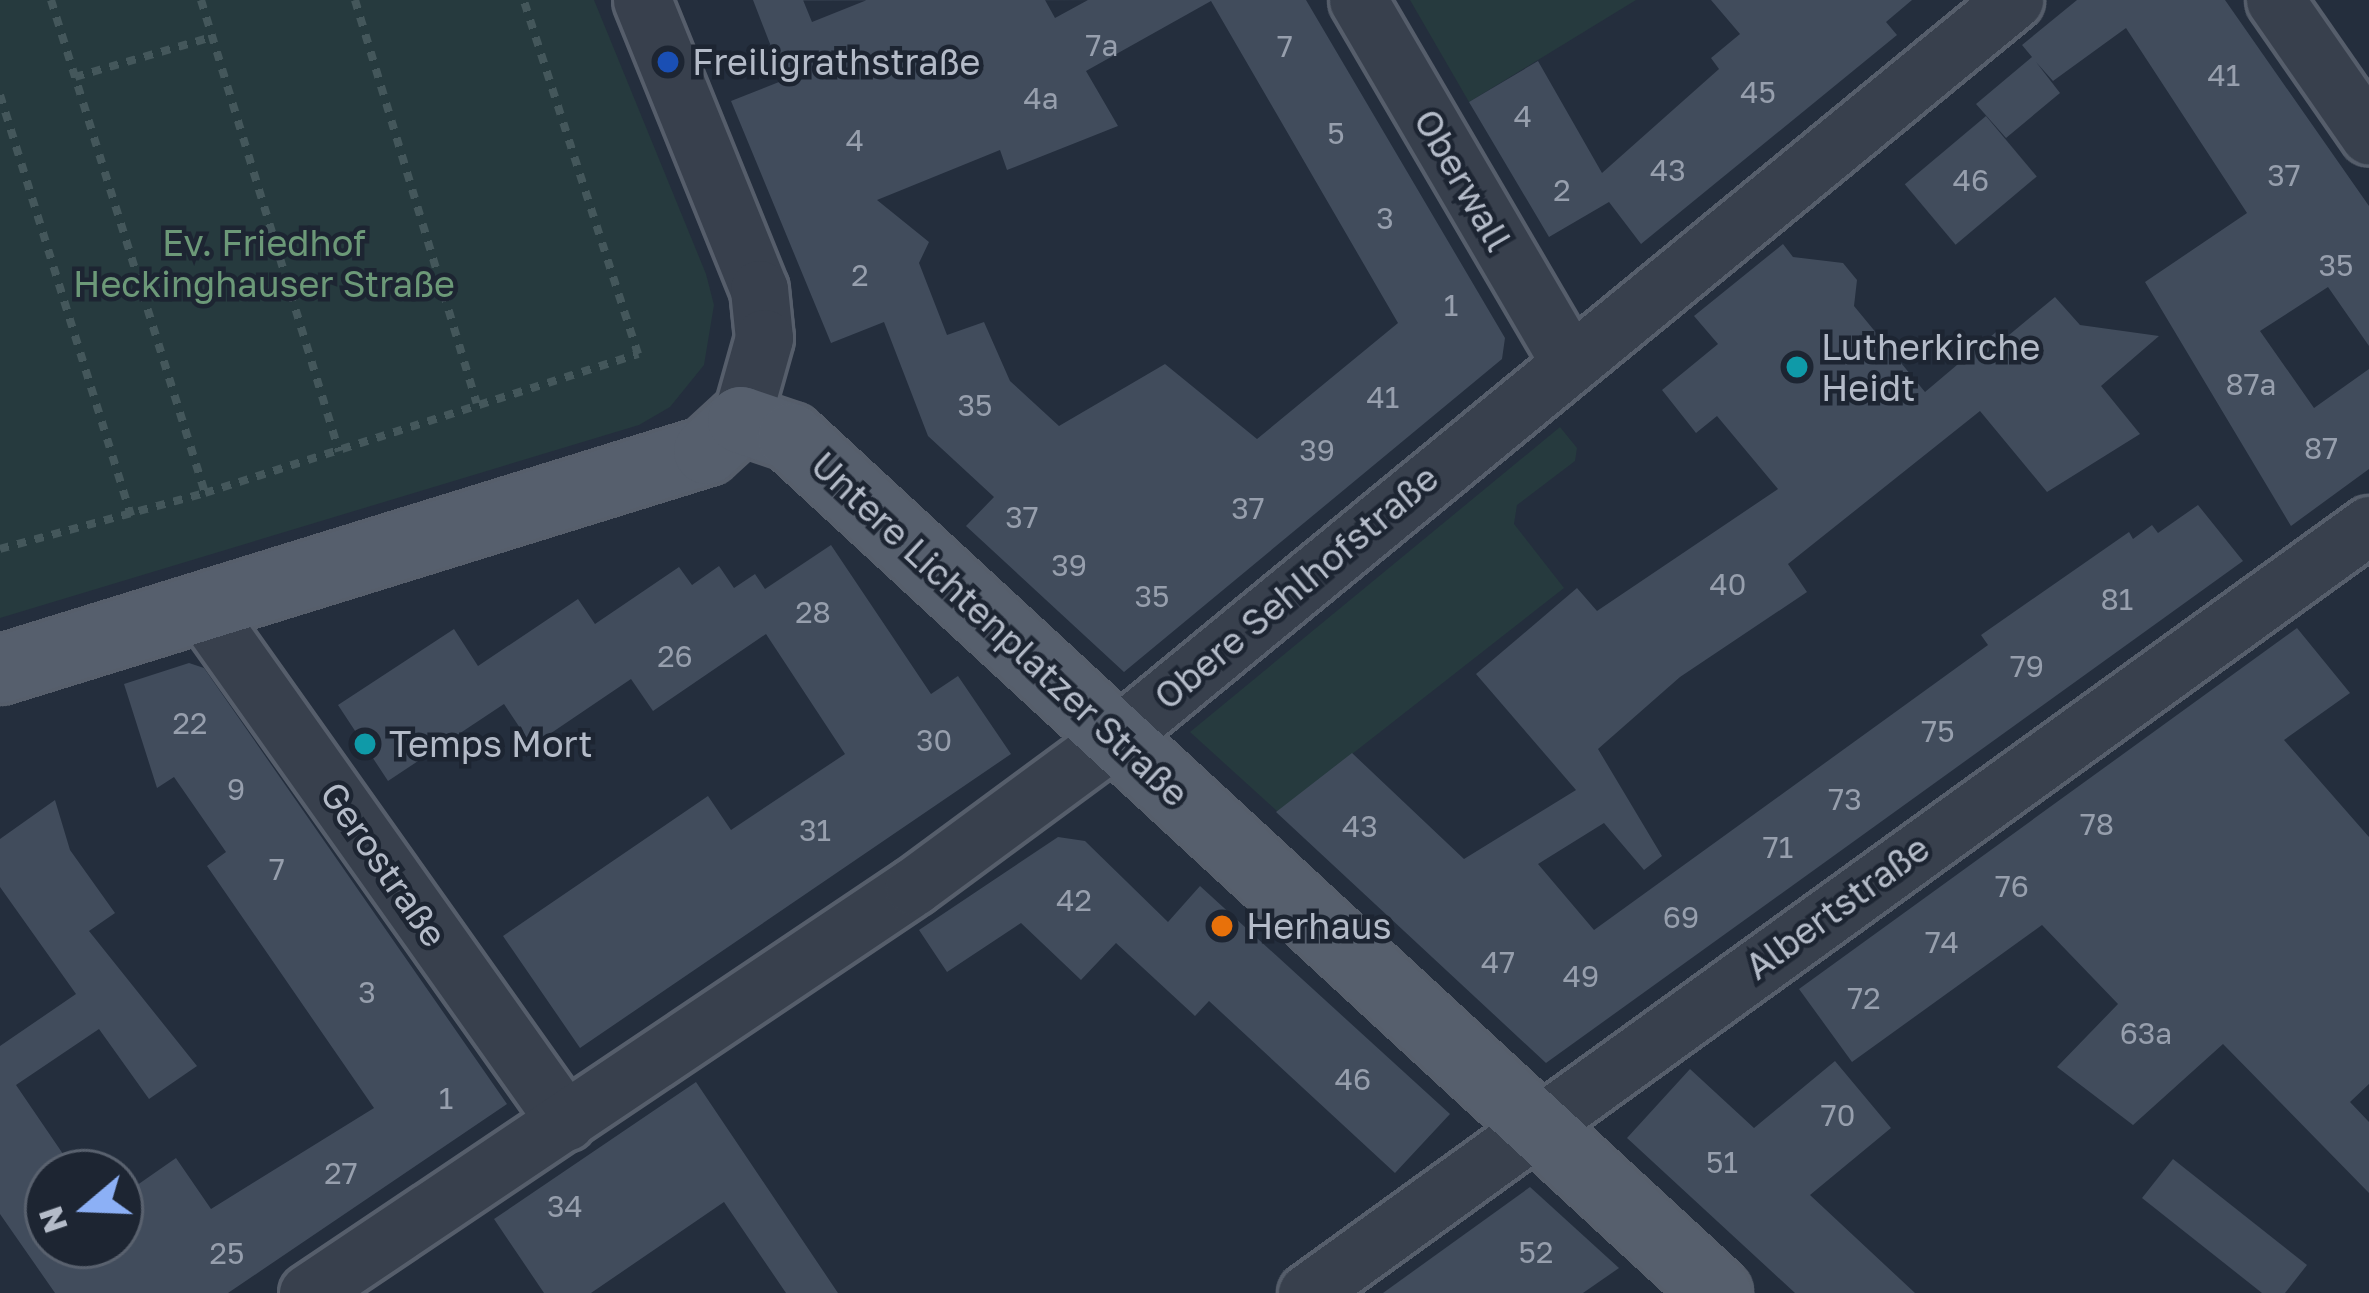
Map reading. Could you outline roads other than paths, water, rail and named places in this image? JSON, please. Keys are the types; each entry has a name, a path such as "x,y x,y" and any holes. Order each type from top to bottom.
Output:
{"main road":[{"path":"0,670 706,452 741,420"},
{"name":"Untere Lichtenplatzer Straße","path":"741,420 791,437 1718,1293"}],"street":[{"path":"642,0 759,289 761,360 741,420"},
{"name":"Oberwall","path":"1358,0 1568,360"},
{"name":"Obere Sehlhofstraße","path":"308,1293 914,886 1116,736 1568,360 2014,0"},
{"path":"2276,0 2369,135"},
{"name":"Albertstraße","path":"1307,1293 2369,525"},
{"name":"Gerostraße","path":"201,607 566,1122"}],"place":[{"name":"Freiligrathstraße","path":"668,62"},
{"name":"Lutherkirche Heidt","path":"1797,367"},
{"name":"Temps Mort","path":"365,744"},
{"name":"Herhaus","path":"1222,926"}],"park label":[{"name":"Ev. Friedhof Heckinghauser Straße","path":"264,262"}]}
